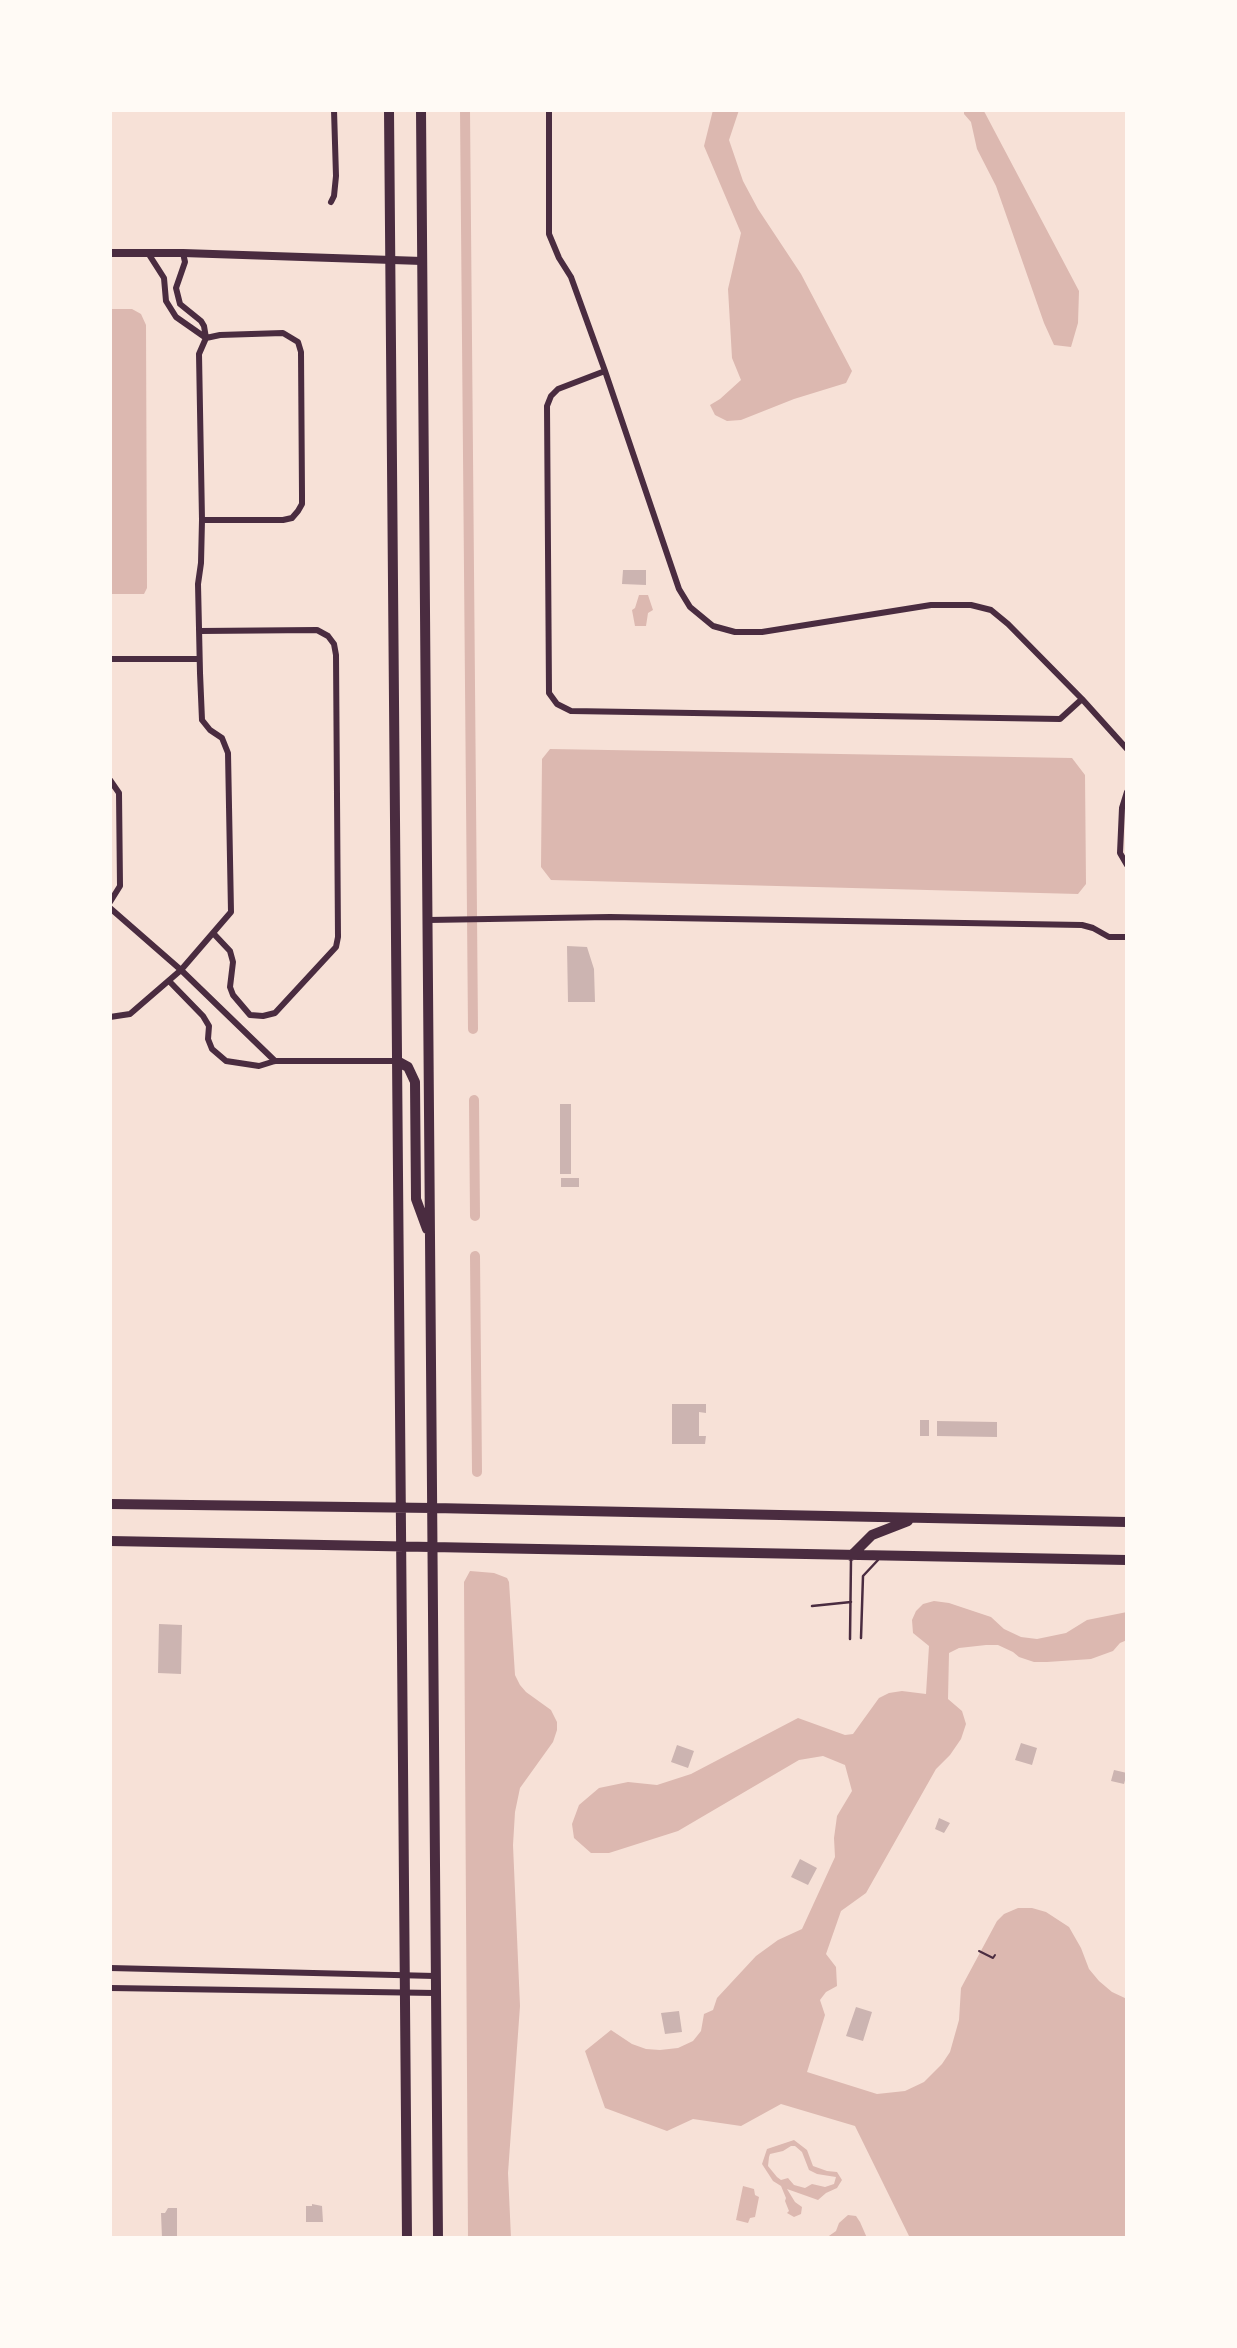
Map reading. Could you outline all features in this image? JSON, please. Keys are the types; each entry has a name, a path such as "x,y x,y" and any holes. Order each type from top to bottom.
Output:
{"highway":[{"path":"389,110 407,2238"},
{"path":"421,110 438,2238"},
{"path":"397,1061 408,1067 415,1082 416,1199 430,1236"},
{"path":"110,1504 433,1507 1127,1522"},
{"path":"851,1556 872,1535 916,1518"},
{"path":"110,1541 1127,1560"}],"street":[{"path":"331,202 336,176 334,110"},
{"path":"549,110 549,234 571,277 679,589 690,607 713,625 734,632 762,632 931,605 971,605 990,611 1008,624 1127,749"},
{"path":"110,253 422,261"},
{"path":"148,253 164,278 166,301 176,317 205,338 284,333 298,342 301,352 302,504 292,517 283,520 202,520"},
{"path":"110,1017 130,1014 169,981 231,912 228,753 222,738 209,730 202,720 199,659 198,584 202,520 199,354 205,338 201,321 180,304 176,288 185,262 183,253"},
{"path":"605,371 558,389 547,406 549,693 557,704 571,711 1060,719 1082,699"},
{"path":"200,631 317,631 328,636 334,644 336,655 336,947 275,1013 250,1015 233,995 230,987 233,962 229,951 213,933"},
{"path":"110,659 199,659"},
{"path":"110,902 120,886 119,793 111,781"},
{"path":"1127,792 1122,808 1120,853 1127,865"},
{"path":"110,908 181,970 275,1061"},
{"path":"428,920 619,917 1082,925 1109,937 1127,937"},
{"path":"169,981 195,1004 204,1016 209,1026 208,1039 217,1055 226,1061 259,1066 275,1061 397,1061"},
{"path":"112,1969 435,1976"},
{"path":"110,1989 435,1993"}],"lane":[{"path":"850,1639 851,1556"},
{"path":"861,1638 863,1576 881,1556"},
{"path":"812,1606 851,1602"}],"path":[{"path":"979,1951 994,1957 991,1962"}],"shaded area":[{"path":"713,110 739,110 729,140 743,181 801,274 852,371 846,383 794,399 741,420 727,421 715,415 710,405 741,380 732,358 728,289 741,233 704,146"},
{"path":"964,110 983,110 985,113 1079,291 1078,323 1071,347 1054,345 1044,323 996,186 977,149 971,122"},
{"path":"110,309 132,309 141,314 146,325 147,588 144,594 110,594"},
{"path":"639,595 648,595 653,610 648,613 646,626 635,626 632,610"},
{"path":"550,749 1072,758 1085,775 1086,884 1078,894 551,880 541,867 542,759"},
{"path":"470,1571 494,1573 507,1578 515,1675 526,1692 551,1710 557,1722 553,1742 520,1788 515,1812 513,1845 520,2006 508,2173 511,2238 468,2238 464,1582"},
{"path":"934,1601 949,1603 991,1617 1004,1629 1021,1637 1037,1639 1066,1633 1087,1620 1127,1612 1127,1640 1113,1651 1091,1659 1034,1662 998,1645 959,1648 949,1653 948,1699 962,1711 966,1724 961,1739 936,1769 866,1893 841,1911 826,1954 836,1967 837,1986 826,1992 820,2000 825,2015 807,2072 877,2094 905,2091 924,2082 950,2052 959,2020 961,1988 997,1921 1004,1914 1018,1908 1046,1912 1069,1927 1089,1969 1099,1981 1112,1992 1127,1999 1127,2238 910,2238 855,2126 781,2104 741,2126 693,2119 667,2131 605,2108 585,2051 611,2030 632,2044 646,2049 678,2048 693,2041 701,2031 704,2014 713,2010 717,1998 756,1956 778,1940 802,1929 835,1857 837,1816 852,1791 845,1765 823,1756 799,1760 678,1831 609,1853 591,1853 574,1838 572,1824 579,1805 599,1788 628,1782 657,1785 691,1774 798,1718 845,1735 853,1734 879,1698 902,1691 926,1694 929,1646 913,1633 912,1620 923,1604"},
{"path":"794,2140 807,2150 813,2166 837,2172 842,2180 837,2188 818,2200 787,2189 795,2202 802,2207 801,2214 794,2217 787,2213 789,2211 781,2186 773,2181 762,2164 767,2149","holes":["795,2146 802,2152 809,2170 836,2177 834,2184 825,2187 812,2184 805,2188 794,2185 788,2178 781,2180 777,2177 768,2166 770,2154"]},
{"path":"743,2186 754,2189 755,2195 759,2197 755,2217 750,2218 748,2223 736,2220"},
{"path":"848,2215 856,2216 867,2238 826,2238 836,2231 839,2223"}],"building":[{"path":"623,570 646,570 646,585 622,584"},
{"path":"567,946 587,947 594,969 595,1002 568,1002"},
{"path":"560,1104 571,1104 571,1174 560,1174"},
{"path":"561,1178 579,1178 579,1187 561,1187"},
{"path":"672,1404 706,1404 706,1413 699,1412 699,1436 706,1436 705,1444 672,1444"},
{"path":"920,1420 929,1420 929,1436 920,1436"},
{"path":"937,1421 997,1422 997,1437 937,1436"},
{"path":"159,1624 182,1625 181,1674 158,1673"},
{"path":"1021,1743 1037,1748 1032,1765 1015,1760"},
{"path":"677,1745 694,1751 688,1768 671,1762"},
{"path":"1114,1770 1127,1773 1124,1784 1111,1781"},
{"path":"939,1818 950,1823 944,1833 935,1829"},
{"path":"800,1859 817,1868 808,1885 791,1877"},
{"path":"856,2007 872,2012 863,2041 846,2036"},
{"path":"679,2011 682,2032 665,2034 661,2013"},
{"path":"306,2206 322,2206 323,2222 306,2222"},
{"path":"168,2208 177,2208 177,2238 162,2238 161,2213 165,2213"}],"waterway":[{"path":"465,110 473,1029"},
{"path":"474,1100 475,1216"},
{"path":"475,1256 477,1472"}]}
